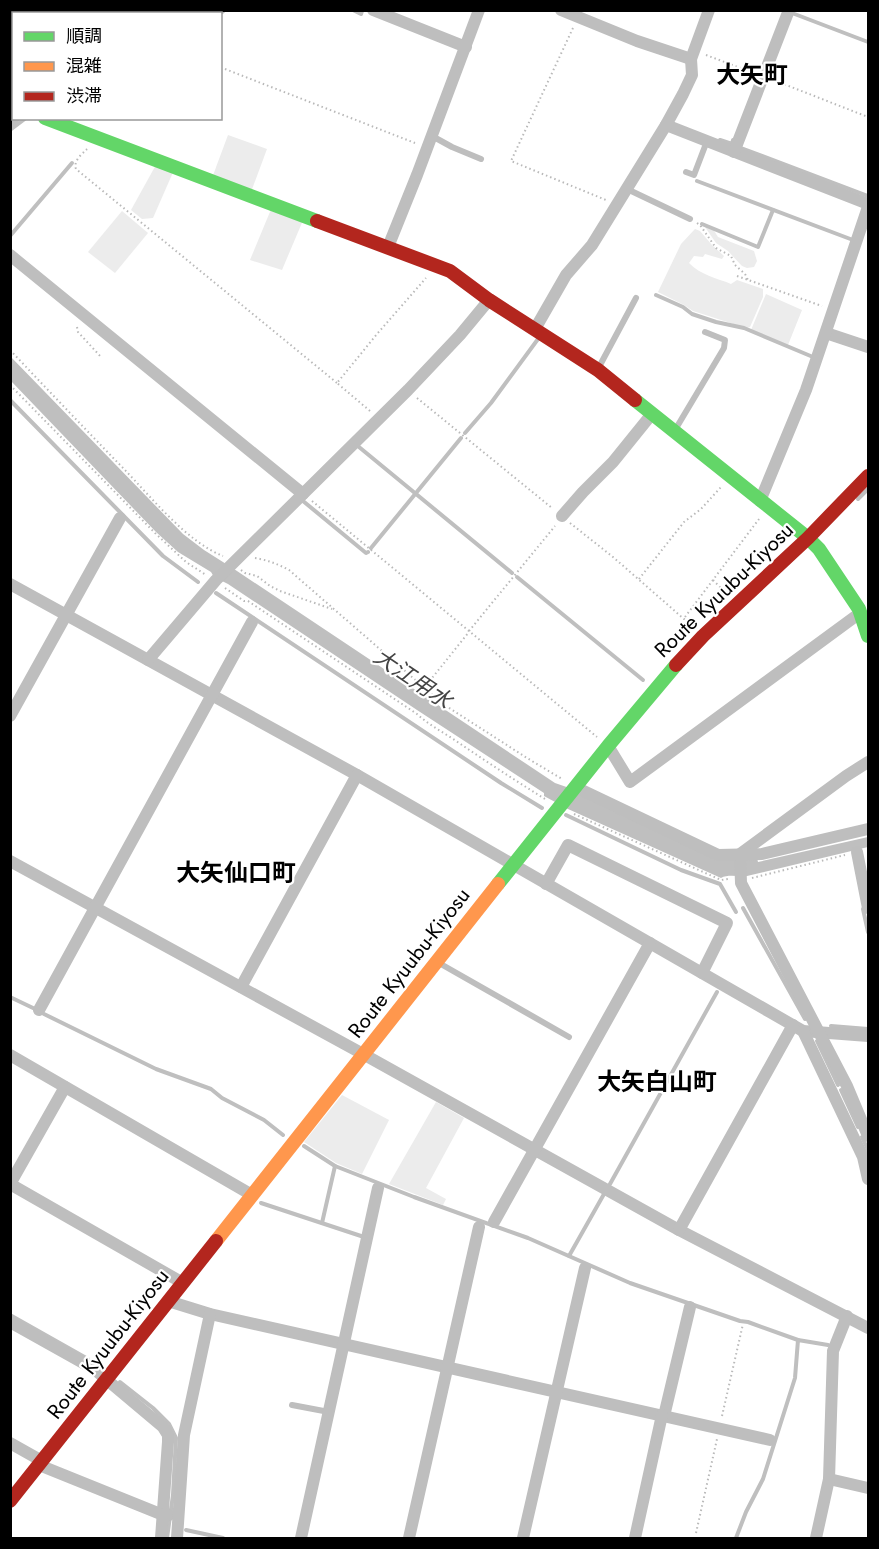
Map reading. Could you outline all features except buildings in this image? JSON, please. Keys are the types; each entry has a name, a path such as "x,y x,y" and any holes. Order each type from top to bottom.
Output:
{"main road":[{"path":"50,120 450,271 489,300 598,370 651,415 808,538 847,590 860,613 868,636"},
{"name":"Route Kyuubu-Kiyosu","path":"10,1501 559,807 672,669 703,636 808,538 868,476"}],"street":[{"path":"373,10 466,47"},
{"path":"388,247 428,148 479,10"},
{"path":"561,10 637,41 693,55"},
{"path":"535,329 566,275 592,245 666,125 692,75 693,55 710,10"},
{"path":"734,152 789,10"},
{"path":"666,125 868,206 826,333 764,504"},
{"path":"10,255 303,494"},
{"path":"148,660 215,581 379,419 460,335 489,300"},
{"path":"826,333 868,347"},
{"path":"559,521 583,492 614,462 651,415"},
{"path":"10,716 120,518"},
{"path":"10,584 357,775 798,1028 868,1036"},
{"path":"608,746 630,782 860,613"},
{"path":"39,1010 252,622"},
{"path":"740,856 868,762"},
{"path":"241,987 357,775"},
{"path":"575,787 718,855 762,854 868,829"},
{"path":"546,884 568,845 727,923 702,973"},
{"path":"857,852 868,908"},
{"path":"740,856 741,883 820,1032 847,1086 868,1136"},
{"path":"10,861 679,1230 868,1328"},
{"path":"494,1222 650,943"},
{"path":"798,1028 863,1157 868,1179"},
{"path":"679,1230 798,1028"},
{"path":"10,1055 252,1195"},
{"path":"65,1087 10,1184 183,1283"},
{"path":"301,1539 378,1188"},
{"path":"409,1539 479,1227"},
{"path":"523,1539 585,1268"},
{"path":"168,1301 210,1314 770,1440"},
{"path":"635,1539 690,1307"},
{"path":"161,1539 171,1516 184,1435 210,1314"},
{"path":"816,1539 829,1479 833,1351 847,1316"},
{"path":"10,1322 94,1369 163,1427 168,1435 171,1516 177,1539"},
{"path":"10,1443 40,1463 171,1516"},
{"path":"829,1479 868,1488"}],"lane":[{"path":"432,136 481,159"},
{"path":"686,172 694,175 707,141"},
{"path":"627,189 690,219"},
{"path":"598,370 636,298"},
{"path":"674,433 724,348 726,340 705,332"},
{"path":"436,962 569,1037"},
{"path":"292,1405 329,1412"}],"path":[{"path":"578,17 511,161 617,204"},
{"path":"693,55 763,77 868,117"},
{"path":"225,69 428,148"},
{"path":"97,137 75,162 76,169 379,419"},
{"path":"690,219 700,225 716,248 730,256 735,265 745,274 747,280"},
{"path":"338,383 377,334 437,266"},
{"path":"737,276 833,310"},
{"path":"84,314 77,326 78,333 101,357"},
{"path":"10,350 186,531 212,552 234,563 244,573 257,576 280,591 335,610"},
{"path":"10,385 186,562 417,714 429,725 559,807 721,880 741,879 857,852"},
{"path":"639,579 684,522 701,509 730,477"},
{"path":"303,494 608,746"},
{"path":"684,618 764,504"},
{"path":"424,688 559,521"},
{"path":"234,563 252,558 265,560 289,570 452,710 575,787"},
{"path":"712,580 737,604"}],"shaded area":[{"path":"228,135 267,149 251,192 212,178"},
{"path":"157,163 174,170 153,218 142,219 131,210"},
{"path":"272,207 304,218 282,270 250,260"},
{"path":"122,211 148,233 115,273 88,252"},
{"path":"705,227 713,229 718,237 754,251 757,261 754,267 742,266 728,251 716,243"},
{"path":"695,229 700,231 724,256 722,259 705,254 703,257 694,256 689,263 693,267 731,284 737,280 763,289 763,297 750,327 746,328 693,311 658,292 681,244"},
{"path":"766,294 802,310 788,345 751,330"},
{"path":"10,356 183,534 555,783 581,792 717,858 757,858 758,862 868,837 868,847 747,876 721,878 544,796 544,793 178,552 11,381"},
{"path":"342,1095 389,1120 362,1174 336,1163 304,1142"},
{"path":"436,1102 464,1118 426,1188 446,1199 443,1205 389,1184"}],"waterway":[{"path":"353,10 361,14 362,11"},
{"path":"792,13 868,42"},
{"path":"10,130 23,120"},
{"path":"720,140 732,144 733,140"},
{"path":"741,148 868,196"},
{"path":"10,236 72,163"},
{"path":"697,181 853,240"},
{"path":"702,224 758,247 773,210"},
{"path":"656,295 683,307 692,314 744,328 813,357"},
{"path":"465,433 491,403 538,339"},
{"path":"10,400 163,556 198,582"},
{"path":"371,548 461,438"},
{"path":"359,447 512,573"},
{"path":"858,499 868,489"},
{"path":"303,501 366,553 368,552"},
{"path":"517,577 643,680"},
{"path":"216,593 542,808"},
{"path":"566,815 681,870 720,884 736,912"},
{"path":"743,908 805,1019"},
{"path":"863,909 868,932"},
{"path":"610,1184 717,992"},
{"path":"10,997 33,1008"},
{"path":"44,1014 156,1069 211,1089 222,1098 264,1120 283,1135"},
{"path":"831,1026 868,1029"},
{"path":"817,1041 838,1085"},
{"path":"841,1090 858,1127"},
{"path":"862,1137 868,1150"},
{"path":"304,1146 335,1166 528,1238 630,1283 798,1340"},
{"path":"322,1223 335,1166"},
{"path":"569,1256 604,1194"},
{"path":"261,1203 363,1238"},
{"path":"10,1315 88,1359"},
{"path":"736,1538 763,1479 795,1378 798,1340 828,1345"},
{"path":"120,1382 153,1408 169,1424 176,1438 173,1495 167,1538"},
{"path":"186,1530 223,1538"}],"traffic: fast":[{"path":"50,120 317,221"},
{"path":"635,400 819,549 859,609 868,636"},
{"path":"498,884 676,665"}],"traffic: slow":[{"path":"216,1241 498,884"}],"traffic: jam":[{"path":"317,221 450,271 489,300 598,370 635,400"},
{"path":"676,665 703,636 808,538 868,476"},
{"path":"10,1501 216,1241"}],"district":[{"name":"大矢町","path":"752,74"},
{"name":"大矢仙口町","path":"236,872"},
{"name":"大矢白山町","path":"657,1081"}],"water label":[{"name":"大江用水","path":"413,678"}]}
